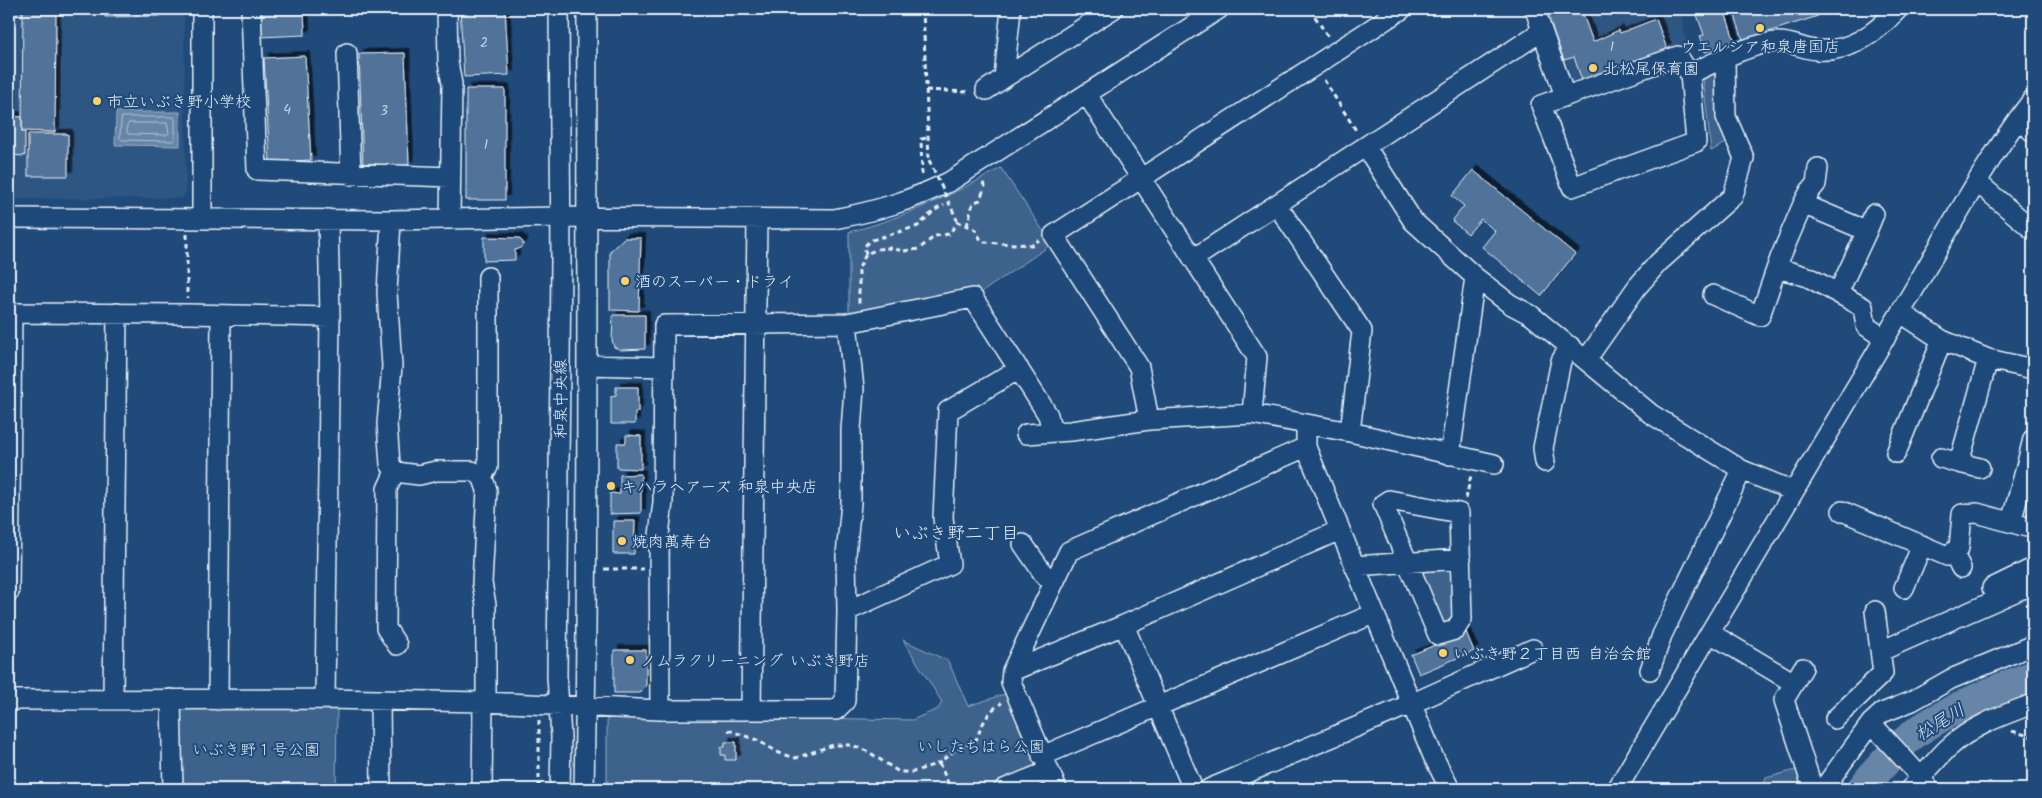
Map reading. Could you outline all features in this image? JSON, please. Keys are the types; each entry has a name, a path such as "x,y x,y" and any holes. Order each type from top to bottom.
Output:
{"street":[{"path":"202,9 202,218"},
{"path":"251,9 257,170 352,175 450,177"},
{"path":"447,9 448,62 452,84 450,219"},
{"name":"和泉中央線","path":"559,9 561,217 558,666 560,789"},
{"name":"和泉中央線","path":"584,789 588,365 586,218 587,9"},
{"path":"1004,78 1011,9"},
{"path":"977,91 1004,78 1113,9"},
{"path":"9,218 391,220 561,217 757,220 834,219 874,212 916,197 949,182 1219,9"},
{"path":"1149,420 1139,367 1054,235 1402,9"},
{"path":"1535,9 1565,96"},
{"path":"1690,74 1762,44 1780,42 1816,50 1836,50 1854,44 1870,35 1898,9"},
{"path":"1193,259 1542,31"},
{"path":"347,52 352,175"},
{"path":"1678,56 1690,74 1696,142 1572,187 1541,105 1678,56"},
{"path":"1586,360 1637,286 1658,263 1733,196 1744,158 1726,117 1725,59"},
{"path":"1087,95 1257,357 1252,414"},
{"path":"1616,789 1885,339 1949,228 1977,182 2033,99"},
{"path":"2018,120 2033,132"},
{"path":"1366,147 1413,221 1475,277 1510,304 1531,315 1651,414 1742,470 1793,491"},
{"path":"1725,294 1756,324 1778,268 1780,258 1803,204 1810,190 1816,184 1818,168"},
{"path":"1977,182 2033,230"},
{"path":"1803,204 1870,223 1838,293"},
{"path":"1277,205 1362,331 1350,432"},
{"path":"325,699 330,317 328,219"},
{"path":"391,220 388,293 392,366 387,424 390,464 395,471 419,475 436,471 472,471 482,476 487,490 482,563 482,583 486,605 486,694 483,702 482,789"},
{"path":"751,710 757,220"},
{"path":"1778,268 1808,276 1863,307 1866,326 1885,339"},
{"path":"482,476 488,467 488,277"},
{"path":"1450,455 1475,277"},
{"path":"660,710 659,535 663,502 664,325 854,322 972,298 1048,415 1052,432"},
{"path":"9,592 10,313 330,317"},
{"path":"1900,313 1942,340 1988,359 2033,369"},
{"path":"113,699 117,314"},
{"path":"218,700 221,315"},
{"path":"9,700 325,699 483,702 660,710 836,710 845,701 846,556 851,503 854,322"},
{"path":"1896,453 1918,422 1942,340"},
{"path":"1545,462 1543,448 1537,432 1560,361 1570,346"},
{"path":"1980,468 1950,461 1988,359"},
{"path":"588,365 664,367"},
{"path":"847,611 950,564 943,518 948,411 1018,369"},
{"path":"1026,434 1149,420 1252,414 1350,432 1494,464"},
{"path":"1306,424 1306,447 1411,704 1433,756 1450,789"},
{"path":"1842,511 1856,528 1922,545 1957,560 1962,514 1976,513 2019,524 2029,476 2033,439"},
{"path":"1057,789 1011,682 1012,671 1069,551 1306,447"},
{"path":"1650,670 1655,632 1698,543 1742,470"},
{"path":"395,471 387,489 386,628 397,646"},
{"path":"1389,500 1460,513 1462,620 1454,630 1438,635 1383,504 1389,500"},
{"path":"1012,671 1124,625 1340,530"},
{"path":"1024,544 1045,576 1056,581"},
{"path":"1904,588 1922,545"},
{"path":"1354,566 1461,559"},
{"path":"1992,588 2029,569"},
{"path":"1881,651 2029,569"},
{"path":"1836,719 1883,673 1876,611"},
{"path":"1004,789 1046,763 1158,707 1374,614"},
{"path":"1124,625 1193,789"},
{"path":"1710,633 1799,676 1784,700 1813,789"},
{"path":"1823,789 1882,714 1912,701 1951,679 2033,645"},
{"path":"1209,789 1411,704 1533,648"},
{"path":"171,700 173,789"},
{"path":"380,700 381,789"},
{"path":"1874,726 1919,782 1948,748 1969,732 1996,718 2033,704"}],"path":[{"path":"922,9 929,160 958,222 973,228 978,233 979,239 983,242 1022,245"},
{"path":"1310,9 1337,51"},
{"path":"1314,66 1366,147"},
{"path":"926,90 977,91"},
{"path":"922,180 921,138 928,138"},
{"path":"967,226 973,203 980,200 985,186 980,179 974,186"},
{"path":"854,322 859,268 866,254 864,246 869,241 918,226 935,210 952,201"},
{"path":"866,254 878,249 889,248 904,251 919,249 935,236 949,234 958,222"},
{"path":"186,229 188,314"},
{"path":"1460,513 1464,507 1475,460"},
{"path":"604,568 659,569"},
{"path":"722,710 722,730 731,730 758,740 779,753 796,758 833,745 851,745 869,752 899,772 913,772 939,763 955,750 976,740 985,718 993,707 1017,695"},
{"path":"538,714 539,789"},
{"path":"939,763 951,789"}],"shaded area":[{"name":"市立いぶき野小学校","path":"9,9 184,9 186,193 181,198 9,199"},
{"name":"北松尾保育園","path":"1541,9 1680,9 1686,42 1569,90"}],"green space":[{"path":"1712,70 1720,74 1728,142 1711,151 1703,78"},
{"path":"1001,168 1052,244 979,294 975,288 849,313 849,232 889,220 927,205"},
{"path":"1447,566 1456,571 1457,616 1452,624 1444,626 1417,573 1423,568"},
{"name":"いしたちはら公園","path":"903,640 948,661 968,706 1005,694 1036,766 1034,770 998,789 607,789 607,714 912,720 938,709 942,702"},
{"name":"いぶき野１号公園","path":"175,707 337,708 336,789 177,789"},
{"path":"1799,769 1805,786 1802,789 1762,789 1766,778"}],"water":[{"path":"116,112 180,112 180,146 115,145"}],"building":[{"path":"9,9 22,9 22,15 9,16"},
{"path":"23,9 56,9 55,132 22,131"},
{"path":"105,9 160,9 160,16 105,17"},
{"path":"259,9 304,9 305,35 260,37"},
{"path":"460,9 505,9 509,75 464,77"},
{"path":"1545,9 1581,9 1593,42 1619,30 1620,33 1656,19 1667,49 1582,81 1574,57 1564,60"},
{"path":"1695,9 1724,9 1735,42 1705,52 1700,36 1704,35"},
{"name":"ウエルシア和泉唐国店","path":"1733,9 1816,9 1818,16 1743,40"},
{"path":"405,53 409,165 363,167 359,54"},
{"path":"305,56 311,160 270,162 264,58"},
{"path":"466,89 505,89 505,200 466,200"},
{"path":"9,116 22,117 22,132 25,132 25,156 9,155"},
{"path":"28,134 68,134 68,176 28,176"},
{"path":"1473,170 1575,254 1541,296 1482,247 1495,231 1481,219 1468,234 1452,221 1464,206 1452,196"},
{"path":"484,237 518,238 523,242 523,245 515,250 515,260 484,261"},
{"name":"酒のスーパー・ドライ","path":"624,238 641,238 639,311 610,310 610,251"},
{"path":"613,315 645,315 645,349 621,350 614,347 612,340"},
{"path":"616,387 638,387 638,412 635,412 635,424 611,424 611,396 616,395"},
{"path":"626,435 641,436 641,469 617,468 617,443 626,443"},
{"path":"641,474 641,513 610,514 610,493 620,494 620,475"},
{"path":"613,521 635,521 634,554 613,554"},
{"name":"いぶき野２丁目西 自治会館","path":"1466,632 1474,651 1419,674 1411,655"},
{"path":"614,650 646,650 646,685 640,693 614,693"},
{"path":"725,742 736,742 736,760 725,760 725,755 721,755 721,747 725,747"}],"waterway":[{"name":"松尾川","path":"1862,789 1888,758 1918,731 1974,700 2033,676"}],"place":[{"name":"ウエルシア和泉唐国店","path":"1760,28"},
{"name":"北松尾保育園","path":"1593,68"},
{"name":"市立いぶき野小学校","path":"97,101"},
{"name":"酒のスーパー・ドライ","path":"625,281"},
{"name":"キハラヘアーズ 和泉中央店","path":"611,486"},
{"name":"焼肉萬寿台","path":"622,541"},
{"name":"いぶき野２丁目西 自治会館","path":"1443,653"},
{"name":"ノムラクリーニング いぶき野店","path":"630,660"}],"district":[{"name":"いぶき野二丁目","path":"956,533"}]}
